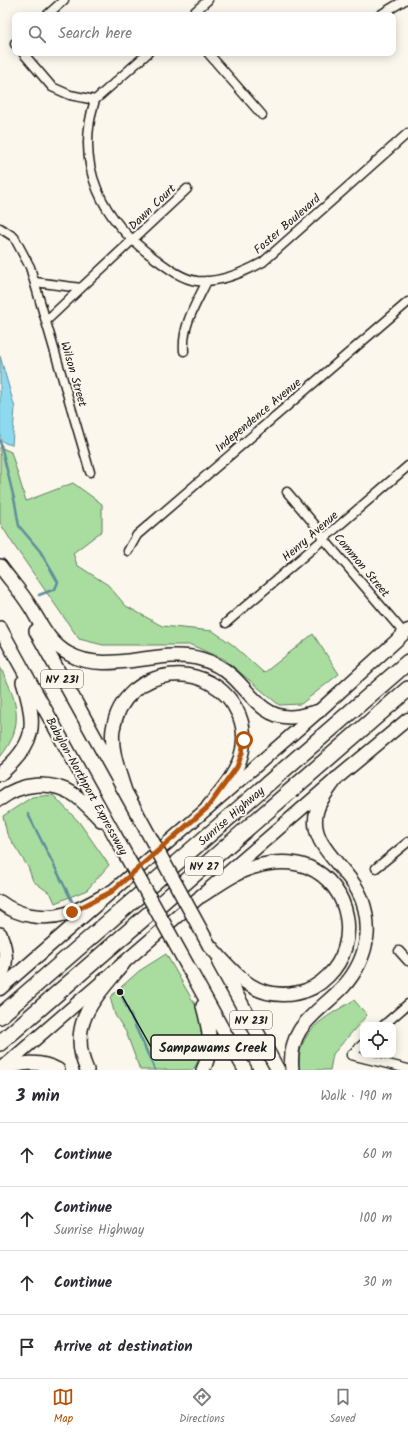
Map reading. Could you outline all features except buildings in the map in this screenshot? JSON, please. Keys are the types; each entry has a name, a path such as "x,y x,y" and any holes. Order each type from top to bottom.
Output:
{"highway":[{"name":"Sunrise Highway","path":"0,1016 408,662"},
{"name":"Sunrise Highway","path":"0,1043 408,689"}],"main road":[{"path":"0,567 30,607 51,640 63,651 75,658 102,662 173,656 195,657 224,670 238,681 261,707 271,713 288,717 320,711"},
{"name":"NY 231","path":"0,567 278,1070"},
{"name":"Babylon-Northport Expressway","path":"0,628 244,1070"},
{"name":"Sunrise Highway","path":"0,989 320,711 406,631"},
{"path":"0,774 23,752 29,738 32,725 30,702 15,655"},
{"path":"124,791 113,744 114,724 123,704 133,692 151,680 166,675 190,675 212,683 229,698 240,718 244,733 243,748 237,767 208,807"},
{"path":"1,1070 408,719"},
{"path":"292,1070 291,1054 298,1031 308,1018 336,994 349,980 360,963 366,940 366,917 358,892 324,846 316,828 316,816 320,802 336,780"},
{"path":"0,799 13,791 27,786 42,785 66,790 80,799 114,834"},
{"path":"201,896 239,873 252,867 272,863 290,863 307,867 315,871 329,882 340,897 348,922 346,948 332,972 310,989 292,994 275,995 250,986 237,975 209,945"},
{"path":"0,902 6,907 22,913 34,916 54,916 72,912 111,892"},
{"path":"0,934 4,946 5,958 4,970 0,977"},
{"path":"87,1070 82,1056 80,1041 80,1033 86,1012 123,964"},
{"path":"197,985 209,1028 210,1043 208,1058 203,1070"},
{"path":"1,1070 17,1065 31,1063 49,1065 58,1070"}],"street":[{"path":"50,12 64,0"},
{"path":"194,12 208,0"},
{"path":"385,12 405,0"},
{"path":"26,56 52,87 70,95 95,100 145,56"},
{"path":"211,56 262,115"},
{"name":"Foster Boulevard","path":"95,100 90,116 88,138 89,158 92,177 100,198 114,220 133,241 151,256 182,276 195,281 226,278 247,271 263,262 408,133"},
{"name":"Dawn Court","path":"46,321 187,190"},
{"name":"Wilson Street","path":"0,228 14,237 30,267 90,472"},
{"path":"184,351 187,322 207,281"},
{"path":"35,282 81,288"},
{"name":"Independence Avenue","path":"128,551 137,535 408,302"},
{"name":"Henry Avenue","path":"226,622 408,466"},
{"name":"Common Street","path":"287,492 316,526 324,539 406,631"},
{"path":"376,868 408,842"},
{"path":"399,951 408,962"},
{"path":"387,1022 408,1004"},
{"path":"360,1047 351,1055 360,1057"},
{"path":"363,1058 408,1069"}],"green space":[{"path":"0,447 11,452 26,501 73,483 102,504 102,531 73,553 77,565 108,585 126,606 162,626 213,631 233,645 264,673 313,634 339,674 301,704 279,705 224,659 191,645 103,645 79,639 0,523"},
{"path":"0,667 11,690 16,712 16,723 8,746 0,757"},
{"path":"53,795 79,822 109,865 87,890 55,903 51,894 33,881 28,867 7,834 3,816 32,797"},
{"path":"166,954 201,1015 204,1043 201,1056 193,1070 140,1070 126,1032 115,1015 110,997 139,971"},
{"path":"354,1000 367,1015 333,1054 330,1070 299,1070 299,1056 307,1035 314,1027"}],"water":[{"path":"0,356 15,408 12,445 5,443 0,439"}],"waterway":[{"path":"0,441 19,526 40,551 58,582 55,589 39,595"},
{"path":"28,814 72,901"},
{"path":"120,992 155,1070"}],"place":[{"name":"Sampawams Creek","path":"120,992"}],"route":[{"path":"72,912 111,892 208,807 231,778 237,767 242,753 244,740"}]}
